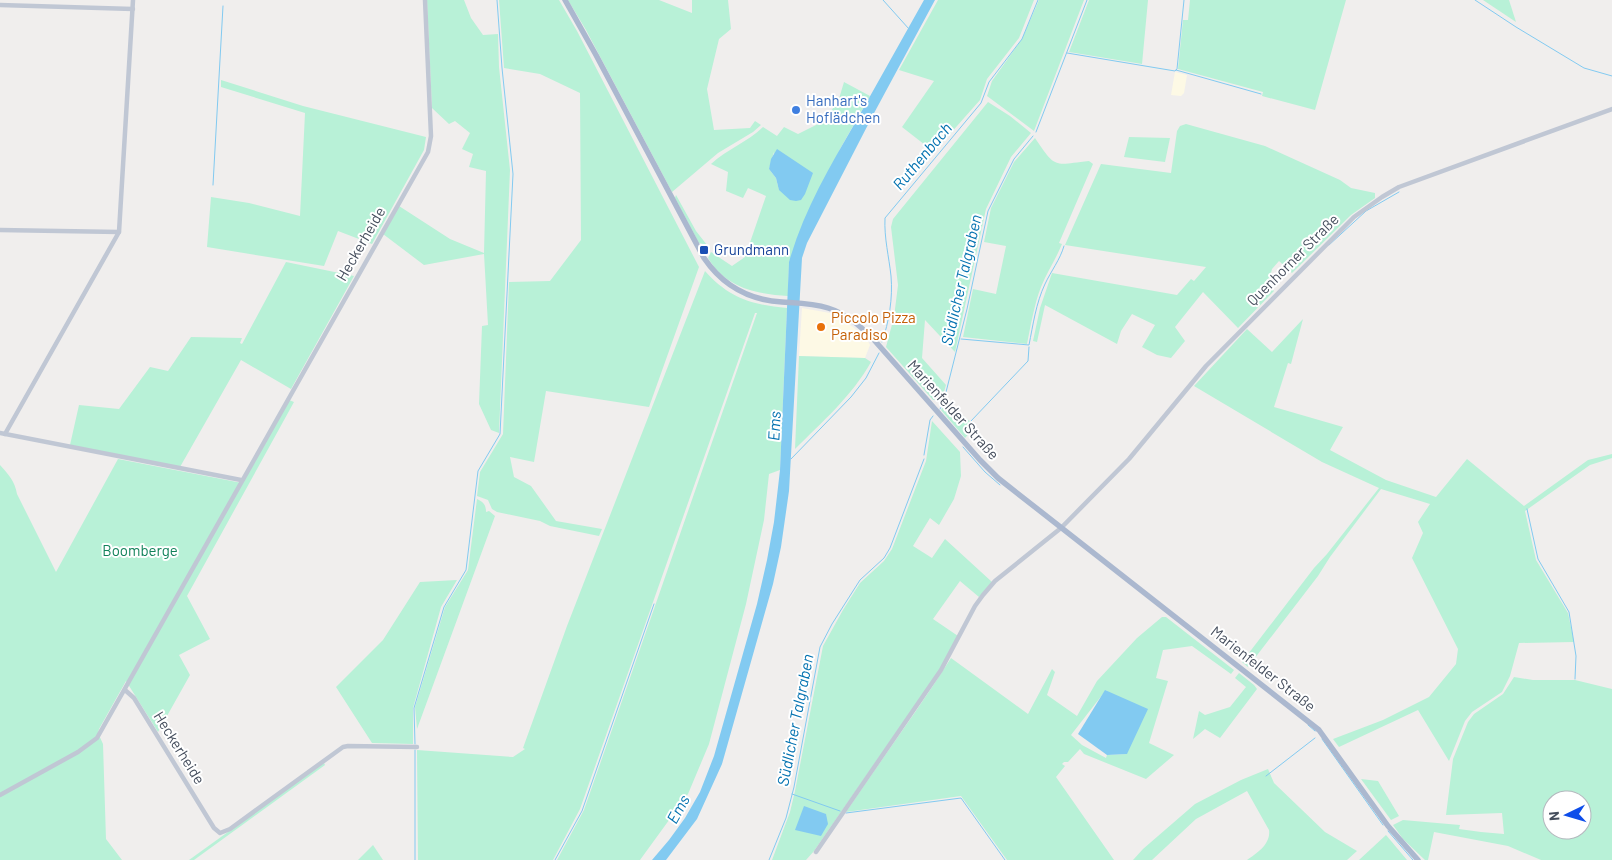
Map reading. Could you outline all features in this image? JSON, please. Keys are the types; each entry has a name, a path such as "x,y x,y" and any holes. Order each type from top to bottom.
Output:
{"main road":[{"name":"Marienfelder Straße","path":"565,0 704,258 719,278 736,290 751,297 804,303 828,308 856,323 895,363 988,469 1319,730 1388,826 1418,860"}],"street":[{"path":"133,0 119,232 2,433 241,480"},
{"name":"Heckerheide","path":"417,747 348,746 343,748 230,829 220,832 214,828 134,698 125,690 241,480 428,152 431,136 425,0"},
{"path":"0,5 133,9"},
{"name":"Quenhorner Straße","path":"1061,528 1129,459 1206,366 1364,208 1399,188 1612,109"},
{"path":"0,230 119,232"},
{"path":"816,852 941,670 975,606 983,595 995,582 1061,528"},
{"path":"0,795 78,752 94,741 125,690"}],"shaded area":[{"path":"1175,72 1187,75 1184,93 1181,96 1171,95"},
{"path":"802,308 830,313 853,327 867,339 870,345 865,358 799,356"}],"green space":[{"path":"427,0 464,0 471,18 483,35 498,34 499,67 510,170 499,433 491,430 479,404 482,326 488,325 484,254 424,265 383,234 399,206 450,239 484,253 486,171 469,167 473,154 462,149 470,133 455,121 449,124 432,108"},
{"path":"499,0 559,0 577,31 699,267 649,407 546,391 534,462 510,457 514,477 531,486 556,521 602,529 599,536 497,512 492,509 488,500 477,496 480,472 503,434 509,282 550,281 581,240 580,93 540,74 504,68"},
{"path":"568,0 659,0 692,13 692,0 728,0 731,29 719,39 707,89 714,130 750,128 755,121 761,125 753,132 718,153 672,192 586,30"},
{"path":"938,0 1034,0 1019,38 987,79 980,100 934,152 902,127 934,81 899,70"},
{"path":"1039,0 1084,0 1034,131 987,96 992,81 1022,39"},
{"path":"1089,0 1148,0 1142,64 1069,52"},
{"path":"1190,0 1346,0 1315,110 1262,96 1263,92 1178,69 1183,20 1188,20"},
{"path":"1483,0 1509,0 1516,22"},
{"path":"221,80 303,106 426,137 424,150 372,244 338,231 324,266 207,247 211,197 249,203 300,216 305,113 221,87"},
{"path":"844,82 870,96 840,149 789,262 788,296 753,291 733,283 715,268 708,258 711,252 732,266 745,257 766,196 748,188 743,198 726,191 728,172 711,164 763,127 777,136 784,127 798,134 822,122 838,102","holes":["774,152 779,190 776,178 769,169"]},
{"path":"988,102 1010,116 1031,133 1011,157 986,209 955,352 925,320 922,358 946,385 942,399 933,400 886,347 894,317 898,285 891,227 893,219"},
{"path":"1186,124 1265,146 1340,180 1351,188 1375,193 1375,198 1351,215 1292,273 1279,261 1272,269 1268,285 1274,291 1238,328 1203,292 1175,327 1185,341 1171,358 1157,355 1142,347 1155,325 1132,314 1121,331 1117,344 1045,305 1037,342 1033,341 1040,308 1052,273 1177,295 1191,279 1194,281 1206,267 1065,245 1101,164 1171,173 1177,131 1180,126"},
{"path":"1129,137 1170,138 1165,162 1124,157"},
{"path":"1035,138 1047,155 1056,163 1089,161 1093,164 1059,243 1062,244 1041,287 1027,344 963,337 973,289 996,294 1006,246 984,242 991,208 1014,162"},
{"path":"676,195 696,231 707,245 699,243 675,198"},
{"path":"286,262 354,276 291,389 241,360 180,467 70,445 79,405 119,409 150,367 168,371 191,337 242,338 240,343 242,344"},
{"path":"705,271 732,294 763,305 787,308 780,470 769,474 764,520 746,604 709,744 688,794 640,860 557,860 584,810 757,313 755,313 580,809 553,860 418,860 417,750 513,757 525,749 523,748 567,626"},
{"path":"1303,319 1291,364 1288,363 1274,407 1343,427 1330,450 1386,480 1436,497 1467,459 1524,506 1588,460 1612,454 1612,458 1590,465 1525,511 1536,560 1568,613 1574,642 1519,643 1510,676 1502,692 1472,712 1465,721 1449,761 1418,710 1339,747 1333,739 1383,720 1429,697 1456,664 1458,649 1412,558 1423,533 1418,522 1430,504 1381,489 1318,576 1248,667 1242,662 1314,568 1379,488 1322,462 1194,386 1247,329 1272,352"},
{"path":"799,356 865,358 871,362 846,397 795,449"},
{"name":"Boomberge","path":"289,400 294,402 187,596 210,639 179,655 190,675 158,732 126,681 99,729 98,733 103,744 106,839 122,860 0,860 0,465 13,481 17,494 56,572 118,459 242,483"},
{"path":"944,406 955,416 961,414 972,423 974,428 965,438 941,410"},
{"path":"932,421 960,452 961,476 954,499 939,525 930,518 913,546 932,558 945,539 992,582 979,597 960,581 933,619 958,636 940,669 814,851 806,860 772,860 790,812 823,646 860,583 884,561 892,549 926,461"},
{"path":"477,499 484,504 486,512 489,511 495,516 417,729 415,707 445,607 468,570"},
{"path":"457,580 441,607 413,708 413,744 372,743 336,687 383,640 420,582"},
{"path":"1162,617 1166,617 1234,670 1231,674 1192,646 1163,650 1156,678 1168,681 1149,743 1174,755 1146,779 1084,754 1080,749 1068,762 1062,764 1065,766 1056,777 1114,860 1007,860 961,796 846,812 951,658 1028,714 1052,669 1055,672 1047,695 1077,716 1097,681 1137,638","holes":["1106,690 1127,754 1107,755 1106,758 1082,745 1071,735"]},
{"path":"1239,673 1257,689 1220,738 1205,729 1193,739 1199,711 1205,715 1230,707 1246,687 1235,678"},
{"path":"1514,677 1533,680 1575,680 1612,689 1612,860 1541,860 1508,846 1434,832 1428,860 1425,860 1403,839 1393,825 1403,820 1460,825 1459,829 1504,834 1502,813 1446,815 1453,759 1468,722 1474,714 1503,694"},
{"path":"324,763 325,765 194,860 189,860"},
{"path":"1268,769 1274,783 1325,832 1357,851 1347,860 1247,860 1266,844 1269,830 1247,791 1196,819 1152,860 1133,860 1195,804 1241,780"},
{"path":"1361,779 1378,781 1399,816 1391,820"},
{"path":"1386,835 1407,860 1359,860"},
{"path":"373,845 383,860 358,860"}],"water":[{"path":"924,0 935,0 807,243 802,258 789,491 781,547 773,584 722,764 697,819 666,860 652,860 685,818 700,792 714,756 757,604 774,522 780,470 789,262 809,208 826,174"},
{"path":"777,149 813,173 801,200 790,200 779,190 776,178 769,169 771,159"},
{"path":"1105,690 1148,709 1127,754 1107,755 1078,734"},
{"path":"804,806 826,814 828,824 821,836 795,830"}],"waterway":[{"path":"415,744 414,708 444,607 466,570 478,471 500,434 513,174 497,0"},
{"path":"883,0 909,29"},
{"name":"Ruthenbach","path":"882,342 891,301 891,276 885,233 885,218 981,103 989,82 1022,39 1038,0"},
{"name":"Südlicher Talgraben","path":"1036,132 1087,0"},
{"path":"1067,53 1175,71 1177,69 1184,0"},
{"path":"1475,0 1584,68 1612,76"},
{"path":"213,185 223,6"},
{"path":"1176,70 1261,94"},
{"name":"Südlicher Talgraben","path":"940,409 943,404 967,309 988,211 1014,159 1033,136"},
{"path":"1329,245 1366,211 1399,192"},
{"path":"961,339 1029,345 1039,299 1064,246"},
{"path":"971,421 1028,361 1029,347"},
{"name":"Ruthenbach","path":"791,459 851,397 866,378 879,353"},
{"name":"Südlicher Talgraben","path":"924,455 930,420 933,416"},
{"path":"963,447 985,472 1000,485"},
{"name":"Südlicher Talgraben","path":"769,860 786,818 794,787 820,647 860,580 884,558 890,548 924,459"},
{"path":"1527,509 1538,559 1569,612 1576,656 1575,679"},
{"path":"555,860 582,811 654,604"},
{"path":"1308,725 1315,731"},
{"path":"1266,776 1315,738"},
{"path":"1322,739 1383,825"},
{"path":"415,750 415,860"},
{"path":"792,794 840,811"},
{"path":"846,813 961,798 1005,860"},
{"path":"1388,831 1413,860"}],"place":[{"name":"Hanhart's Hoflädchen","path":"796,110"},
{"name":"Grundmann","path":"704,250"},
{"name":"Piccolo Pizza Paradiso","path":"821,327"}],"water label":[{"name":"Ems","path":"774,426"},
{"name":"Ems","path":"678,809"}]}
